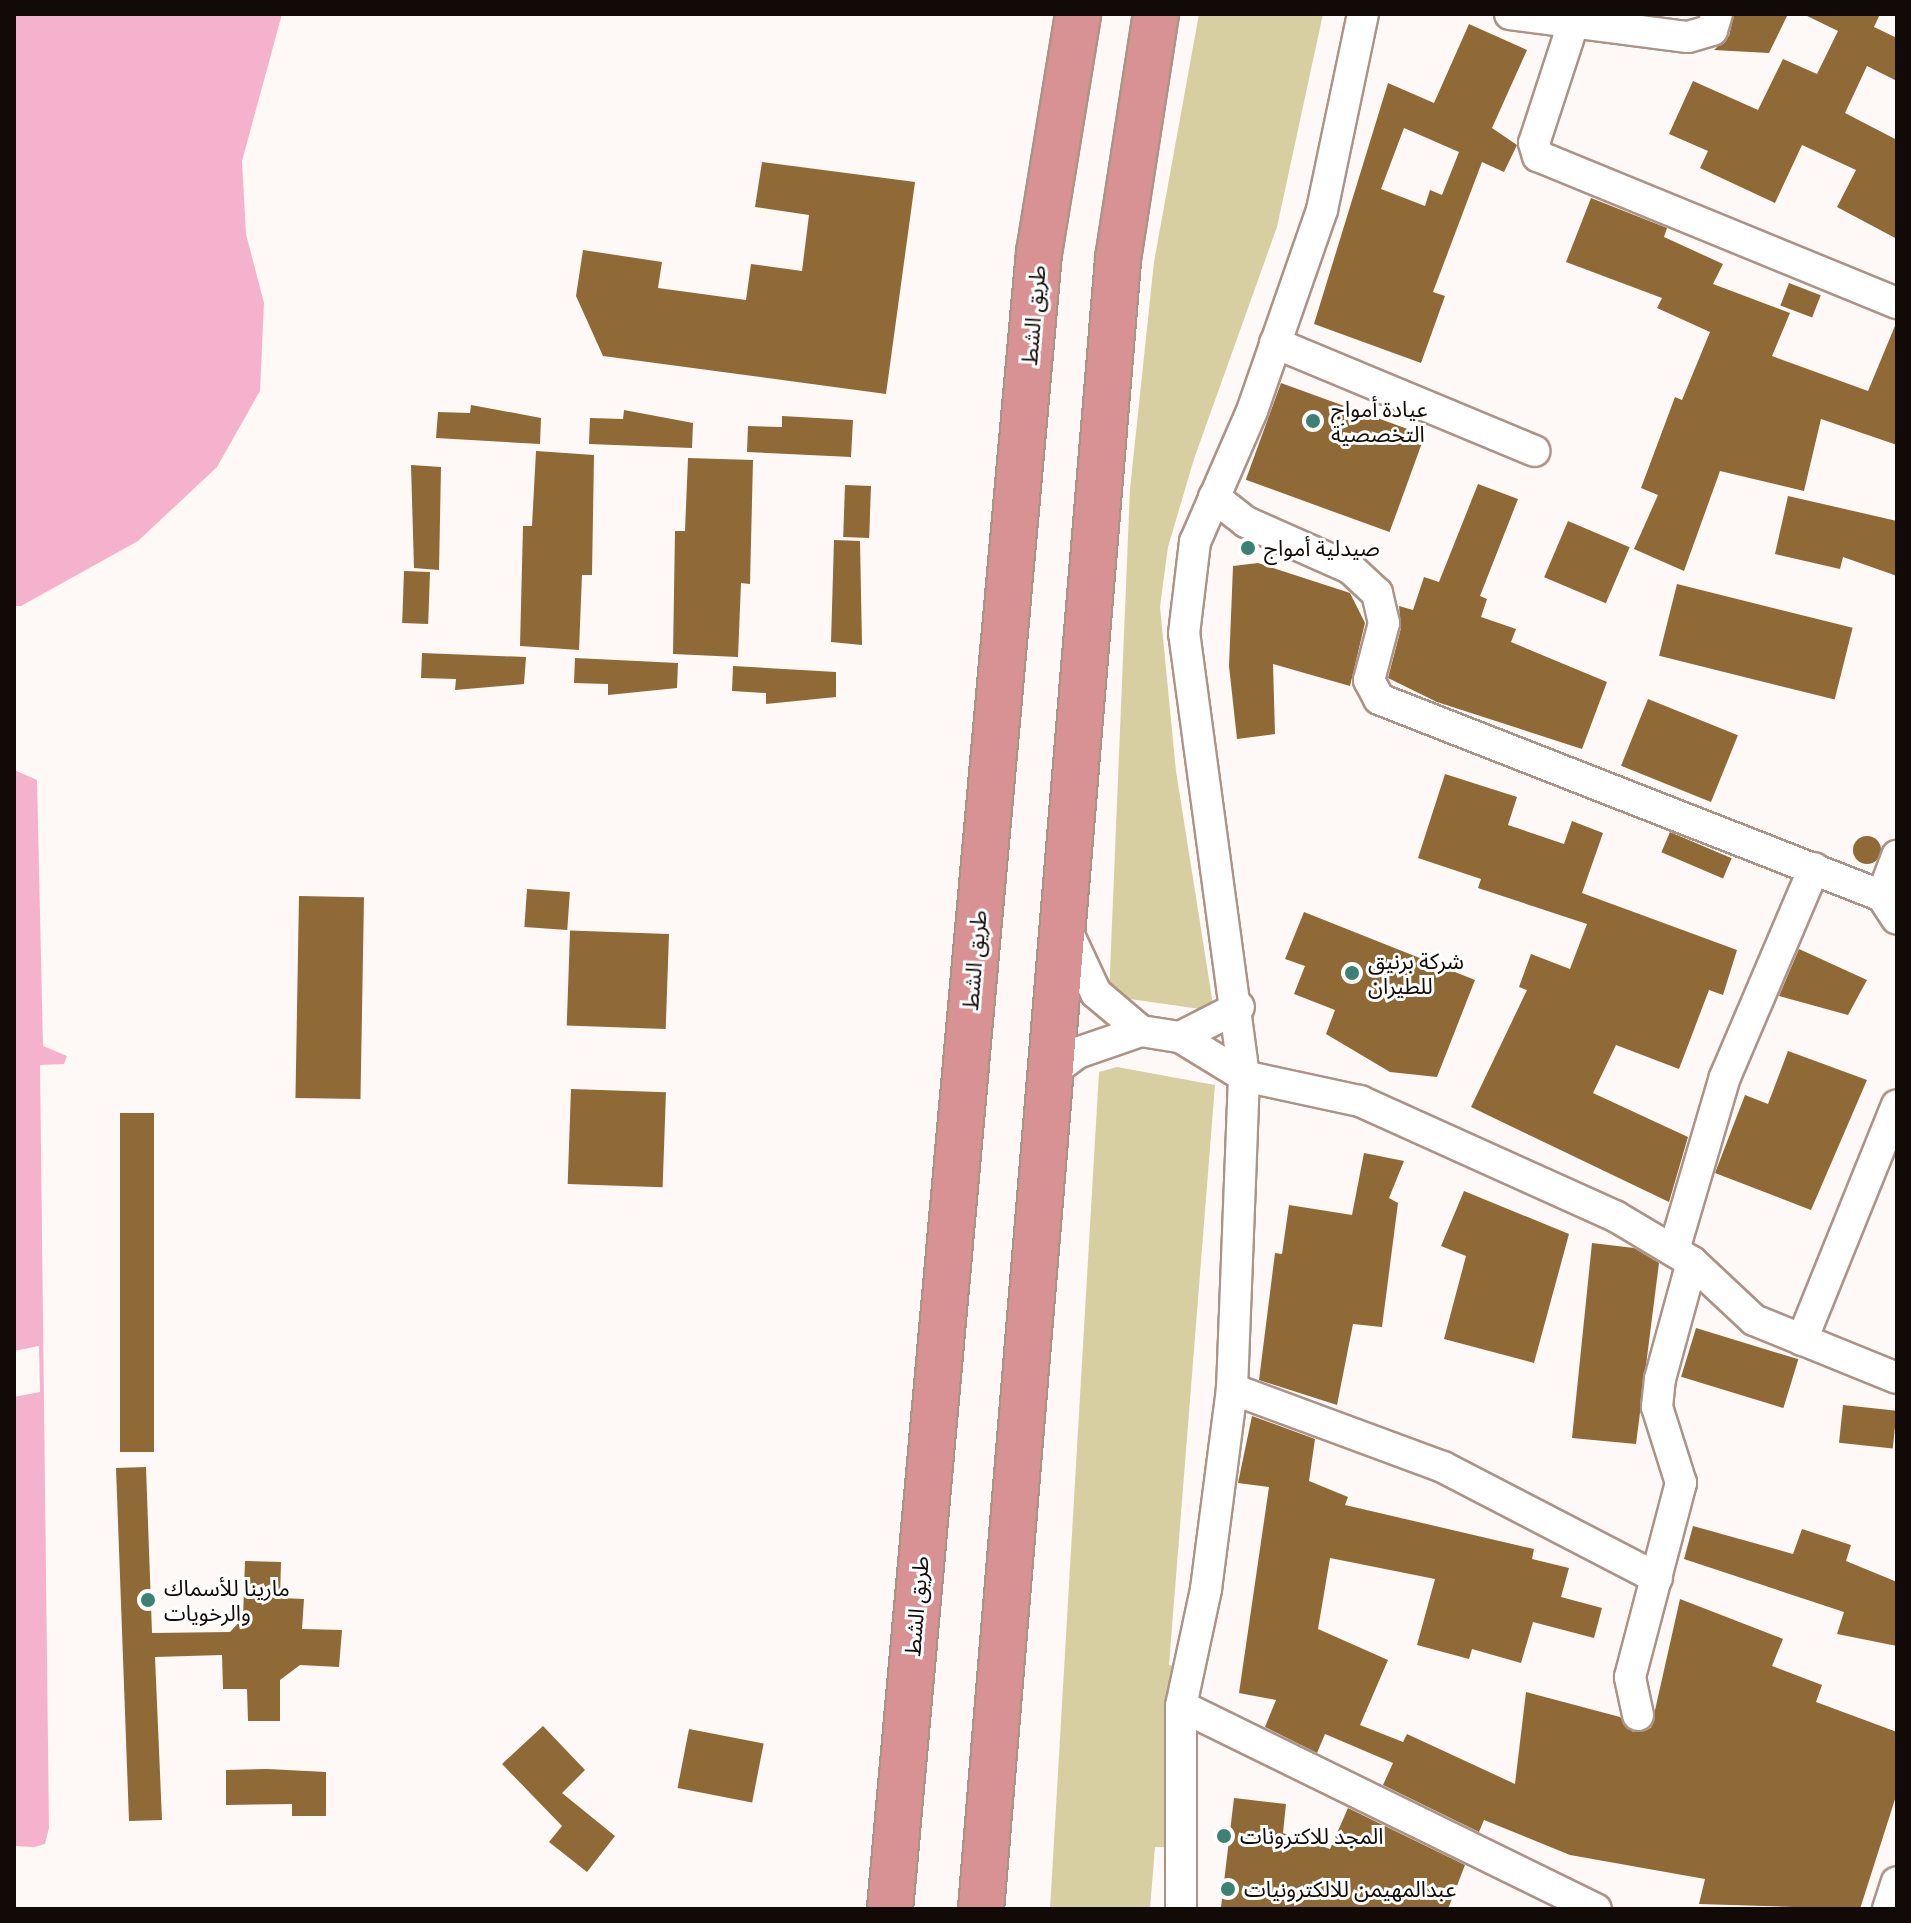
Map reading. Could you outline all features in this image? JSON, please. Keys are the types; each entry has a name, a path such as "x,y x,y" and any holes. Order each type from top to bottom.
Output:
{"highway":[{"name":"طريق الشط","path":"890,1909 1039,253 1078,14"},
{"path":"981,1909 1118,259 1156,14"}],"street":[{"path":"1181,1909 1181,1706 1206,1589 1232,1389 1244,1076 1239,1007 1184,634 1195,542 1275,343 1322,210 1363,14"},
{"path":"1510,14 1688,37 1712,30 1717,14"},
{"path":"1573,24 1534,143 1538,156 1897,303"},
{"path":"1275,343 1534,451"},
{"path":"1214,497 1246,522 1350,568 1377,593 1384,623 1369,680 1379,699 1814,868 1890,907 1897,856"},
{"path":"1638,1715 1630,1677 1681,1483 1657,1407 1683,1256 1725,1077 1814,868"},
{"path":"1063,911 1088,980 1141,1031"},
{"path":"1180,1037 1239,1007"},
{"path":"1048,1075 1077,1053 1141,1031 1180,1037 1244,1076 1360,1101 1602,1210 1683,1256 1724,1299 1802,1340 1897,1378"},
{"path":"1802,1340 1897,1105"},
{"path":"1232,1389 1443,1467 1657,1578"},
{"path":"1181,1706 1596,1909"}],"shaded area":[{"path":"14,14 282,14 242,161 246,234 264,303 260,391 217,467 138,541 21,606 14,606"},
{"path":"1199,14 1323,14 1277,227 1194,459 1168,547 1160,607 1176,771 1214,1011 1109,996 1130,489 1154,262"},
{"path":"14,770 37,780 43,1046 67,1056 64,1064 40,1065 49,1828 45,1844 34,1847 14,1846"},
{"path":"1117,1067 1215,1085 1169,1665 1176,1666 1165,1847 1155,1847 1150,1909 1050,1909 1099,1072"}],"pier":[{"path":"39,1346 40,1392 14,1397 14,1351"}],"building":[{"path":"1734,14 1788,14 1769,53 1714,50 1729,36"},
{"path":"1803,14 1880,14 1874,27 1897,38 1897,81 1867,66 1845,113 1897,140 1897,239 1837,207 1856,170 1802,145 1775,203 1700,168 1708,151 1669,134 1693,81 1758,110 1783,59 1817,74 1838,31"},
{"path":"1469,24 1527,50 1492,128 1517,145 1504,172 1482,162 1433,292 1445,296 1421,363 1314,324 1388,83 1434,103","holes":["1404,128 1459,152 1442,195 1430,190 1425,206 1381,189"]},
{"path":"762,162 915,182 886,394 603,356 576,296 583,250 662,262 658,288 746,300 751,264 802,271 809,215 755,207"},
{"path":"1591,198 1667,228 1664,237 1723,264 1713,284 1790,313 1772,356 1868,391 1897,321 1897,445 1821,419 1804,491 1720,471 1684,571 1634,549 1658,495 1641,488 1675,397 1682,400 1710,332 1657,308 1662,298 1566,262"},
{"path":"1789,283 1821,295 1812,318 1780,305"},
{"path":"1281,383 1425,435 1390,532 1246,480"},
{"path":"471,405 541,418 540,444 436,438 438,412 470,413"},
{"path":"624,410 693,423 692,448 589,444 590,418 623,419"},
{"path":"782,416 853,420 851,457 747,452 748,426 782,427"},
{"path":"536,451 594,455 592,575 582,575 579,650 520,646 523,526 532,526"},
{"path":"688,458 753,460 750,584 741,583 738,657 673,654 675,531 685,531"},
{"path":"411,465 441,467 439,570 414,568"},
{"path":"1478,484 1518,499 1480,596 1487,599 1481,617 1516,629 1511,642 1607,682 1582,749 1437,702 1388,678 1401,628 1399,606 1413,610 1424,577 1439,582"},
{"path":"845,485 871,486 869,538 843,537"},
{"path":"1788,496 1897,521 1897,576 1843,557 1840,569 1775,554"},
{"path":"1568,521 1630,547 1606,603 1544,577"},
{"path":"834,540 860,541 862,645 831,642"},
{"path":"1258,563 1350,593 1365,623 1350,686 1273,664 1275,734 1237,739 1229,666 1233,566"},
{"path":"404,571 430,572 428,624 402,623"},
{"path":"1677,584 1853,628 1835,700 1659,656"},
{"path":"422,653 526,657 524,684 455,690 456,679 421,678"},
{"path":"575,658 678,663 677,688 608,695 608,684 574,683"},
{"path":"733,666 836,672 836,697 766,704 766,693 732,691"},
{"path":"1648,699 1738,735 1711,802 1621,766"},
{"path":"1445,774 1517,797 1508,825 1564,844 1572,821 1603,833 1582,893 1737,950 1723,995 1709,990 1679,1069 1616,1045 1593,1093 1688,1137 1669,1202 1471,1107 1527,990 1519,987 1531,954 1570,969 1587,924 1478,888 1481,879 1418,858"},
{"path":"1670,832 1732,858 1723,878 1661,852"},
{"path":"1867,836 1877,840 1881,850 1877,860 1867,864 1857,860 1853,850 1857,840"},
{"path":"527,889 570,892 567,930 524,927"},
{"path":"299,896 364,897 360,1099 295,1098"},
{"path":"1304,912 1475,980 1437,1077 1390,1072 1326,1034 1335,1010 1294,994 1305,966 1285,959"},
{"path":"570,931 669,934 666,1029 567,1025"},
{"path":"1799,949 1867,980 1848,1015 1779,996"},
{"path":"1788,1051 1867,1080 1811,1210 1715,1173 1745,1095 1768,1104"},
{"path":"571,1089 666,1092 663,1187 568,1184"},
{"path":"120,1113 154,1113 154,1452 120,1452"},
{"path":"1364,1153 1404,1161 1389,1198 1398,1203 1382,1327 1353,1324 1337,1405 1259,1380 1275,1253 1282,1254 1289,1205 1352,1215"},
{"path":"1464,1191 1569,1234 1534,1363 1444,1339 1466,1256 1441,1246"},
{"path":"1592,1243 1634,1248 1659,1263 1636,1444 1572,1438"},
{"path":"1696,1328 1798,1359 1783,1408 1681,1377"},
{"path":"1843,1405 1897,1411 1893,1448 1839,1443"},
{"path":"1252,1416 1315,1439 1309,1481 1348,1497 1345,1505 1534,1549 1532,1559 1569,1568 1561,1597 1602,1608 1594,1638 1533,1622 1521,1663 1472,1649 1469,1659 1417,1645 1435,1579 1330,1558 1318,1629 1388,1660 1360,1725 1403,1742 1407,1734 1515,1784 1526,1692 1620,1717 1633,1732 1651,1728 1680,1599 1783,1639 1772,1666 1822,1685 1816,1702 1897,1732 1897,1793 1860,1909 1699,1904 1705,1879 1570,1855 1484,1820 1479,1832 1383,1785 1393,1763 1325,1734 1317,1753 1265,1727 1276,1700 1239,1693 1269,1487 1238,1483"},
{"path":"146,1467 152,1633 230,1632 243,1618 245,1561 281,1562 280,1598 304,1599 302,1629 342,1630 339,1667 300,1665 280,1680 280,1721 248,1721 247,1689 223,1689 222,1655 155,1657 162,1820 129,1821 116,1468"},
{"path":"1693,1526 1793,1554 1802,1529 1851,1545 1846,1561 1897,1582 1897,1646 1837,1634 1844,1612 1684,1559"},
{"path":"543,1726 585,1770 562,1793 615,1836 587,1872 549,1842 562,1826 502,1764"},
{"path":"689,1729 764,1744 752,1802 678,1788"},
{"path":"226,1770 326,1772 326,1816 292,1816 292,1804 226,1805"},
{"path":"1234,1798 1286,1804 1283,1833 1330,1849 1348,1808 1465,1865 1448,1909 1221,1907"}],"place":[{"name":"عيادة أمواج التخصصية","path":"1313,421"},
{"name":"صيدلية أمواج","path":"1248,548"},
{"name":"شركة برنيق للطيران","path":"1352,973"},
{"name":"مارينا للأسماك والرخويات","path":"148,1600"},
{"name":"المجد للاكترونات","path":"1224,1836"},
{"name":"عبدالمهيمن للالكترونيات","path":"1228,1889"}]}
